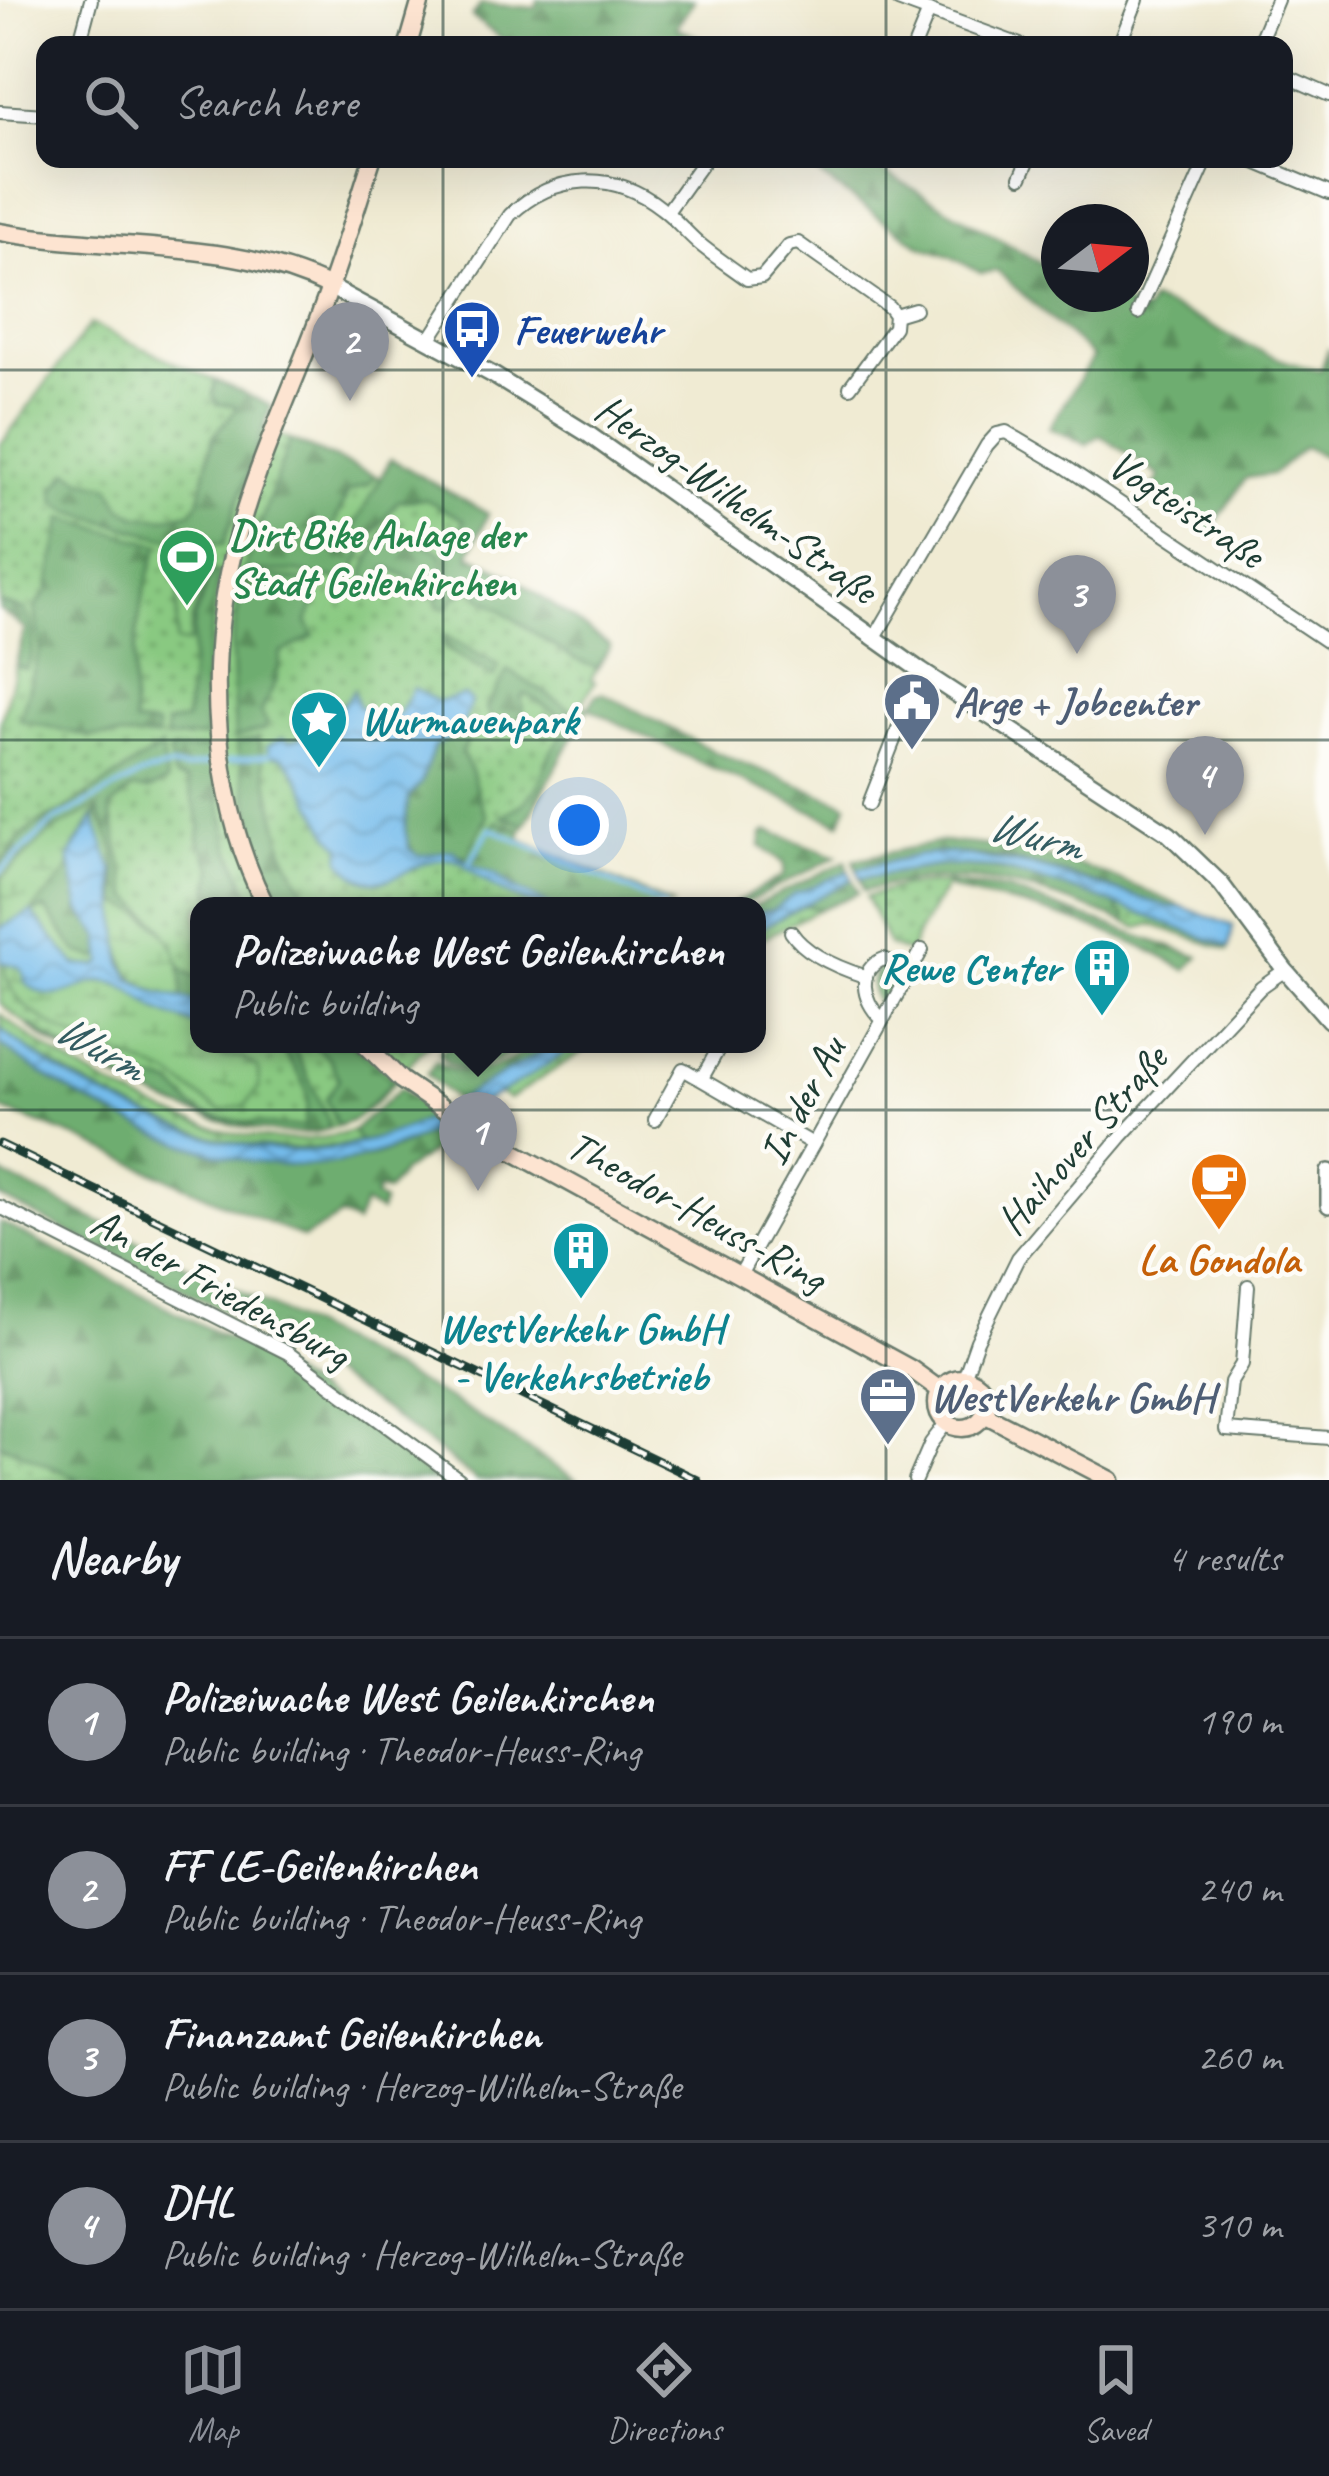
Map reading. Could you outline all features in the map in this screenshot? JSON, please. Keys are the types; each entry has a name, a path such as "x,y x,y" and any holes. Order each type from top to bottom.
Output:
{"main road":[{"path":"411,36 421,0"},
{"path":"262,897 226,782 218,722 219,644 232,553 369,168"},
{"name":"Herzog-Wilhelm-Straße","path":"0,232 238,255 298,272 330,287"},
{"name":"Theodor-Heuss-Ring","path":"375,1053 427,1099 472,1128 911,1369 940,1390"},
{"path":"964,1378 984,1390 987,1402 976,1423 964,1427 947,1422 938,1411 940,1390 964,1378"},
{"path":"984,1414 1111,1480"}],"street":[{"path":"81,36 91,0"},
{"path":"898,0 996,36"},
{"path":"1122,36 1136,0"},
{"path":"1262,36 1277,0"},
{"path":"919,36 929,11"},
{"path":"1293,79 1329,95"},
{"path":"0,112 36,114"},
{"path":"667,212 699,168"},
{"path":"1021,177 1025,168"},
{"path":"1138,313 1204,168"},
{"path":"1269,168 1329,193"},
{"path":"429,340 510,215 542,190 577,180 603,181 640,193 747,279 762,277 789,245 798,244 896,315"},
{"name":"Herzog-Wilhelm-Straße","path":"330,287 588,434 874,639 1169,834 1228,892 1329,1020"},
{"path":"896,315 916,309"},
{"path":"850,387 894,327 896,315"},
{"name":"Vogteistraße","path":"874,639 988,445 1006,431 1329,644"},
{"path":"869,804 921,671"},
{"path":"791,932 796,941 837,967 864,976 874,962 884,958 910,970"},
{"name":"In der Au","path":"740,1275 922,950"},
{"name":"Haihover Straße","path":"964,1378 1018,1258 1121,1137 1261,988 1285,970"},
{"name":"In der Au","path":"864,976 866,998 881,1018"},
{"path":"702,1078 716,1053"},
{"path":"655,1120 683,1069 813,1144"},
{"path":"1329,1172 1329,1205"},
{"name":"An der Friedensburg","path":"0,1207 288,1353 460,1480"},
{"path":"1248,1286 1242,1364 1231,1382 1226,1430 1329,1438"},
{"path":"915,1480 931,1443 947,1422"}],"green space":[{"path":"538,0 694,0 676,28 694,36 498,36 472,17 481,4 536,8"},
{"path":"814,168 878,168 1041,263 1041,310 997,271 981,273 921,246"},
{"path":"1151,301 1299,365 1321,370 1329,348 1329,459 1304,447 1273,474 1246,478 1209,532 1151,491 1160,476 1100,435 1087,444 1049,428 1093,357 1043,312 1145,313"},
{"path":"90,324 271,406 264,429 380,478 391,459 488,514 469,554 513,577 610,646 582,703 588,708 518,838 653,897 190,897 190,1053 420,1053 361,1115 312,1132 266,1131 167,1103 118,1080 32,1028 0,1003 0,725 25,629 0,610 0,445"},
{"path":"215,380 271,406 223,545 161,537 69,511 56,503 54,490 69,471 83,480 110,486 122,508 138,516 165,518 191,512 199,502 213,437 236,409 235,405 217,404"},
{"path":"290,440 374,475 371,482 348,492 332,532 335,554 347,550 355,525 391,459 488,514 469,554 513,577 610,646 598,667 574,658 479,596 479,583 453,599 448,608 441,608 436,602 449,572 448,548 452,549 464,520 425,499 398,501 366,544 351,581 295,572 244,571"},
{"path":"63,518 159,545 140,611 133,679 134,724 157,726 157,738 87,736 20,720 40,648 35,608 47,592"},
{"path":"385,529 397,529 442,553 444,566 433,597 427,597 427,587 388,567 373,585 365,580 365,570"},
{"name":"Dirt Bike Anlage der Stadt Geilenkirchen","path":"192,556 212,561 189,643 176,642 178,596"},
{"path":"212,572 218,572 205,674 206,737 167,739 166,724 186,720 195,617"},
{"path":"243,576 317,582 318,595 307,622 314,636 281,653 276,681 261,712 265,729 235,738 232,645"},
{"path":"0,603 25,610 28,616 33,648 26,669 16,666 25,629 0,610"},
{"path":"444,635 499,666 494,677 443,647"},
{"path":"508,670 583,717 525,825 501,816 524,803 537,787 568,726 526,694 521,697 523,711 516,725 491,718 486,709"},
{"path":"603,693 717,753 847,804 840,823 588,708"},
{"path":"460,733 468,740 461,753 487,816 466,859 463,855 418,856 409,849 405,829 408,798 421,783 434,746"},
{"path":"258,739 285,855 308,897 280,897 257,840 236,743"},
{"path":"161,747 167,782 149,790 132,789 110,808 129,896 162,927 183,970 190,974 190,1000 170,995 122,963 115,853 98,810 80,910 100,936 103,954 97,958 77,952 46,909 22,914 0,928 4,859 33,827"},
{"path":"209,748 230,849 251,897 215,897 210,892 213,868 198,838 201,826 187,781 174,777 169,751"},
{"path":"99,806 69,857 64,876 31,912 0,928 2,878 51,832"},
{"path":"497,821 522,830 519,839 653,897 528,897 471,865"},
{"path":"768,831 837,856 757,897 746,897 784,875 784,863 761,846"},
{"path":"941,842 1005,848 1065,861 1183,907 1033,865 978,855 926,854 857,869 854,860"},
{"path":"846,861 849,871 773,910 766,911 766,900"},
{"path":"943,865 988,868 1054,883 1118,905 1126,923 1029,889 997,883 933,879 864,891 860,878"},
{"path":"852,879 858,893 820,909 806,905 809,900"},
{"path":"948,883 910,954 889,945 866,897 903,886"},
{"path":"948,883 1007,890 1199,957 1186,970 1109,933 1028,907 956,891 946,887"},
{"path":"116,903 147,917 168,937 180,964 182,998 145,986 127,968"},
{"path":"806,905 820,909 766,936 766,925"},
{"path":"1118,905 1228,950 1151,924 1139,928 1126,923"},
{"path":"5,963 20,968 25,982 54,993 94,983 122,985 162,1012 190,1022 190,1053 241,1057 258,1068 259,1088 246,1105 222,1111 167,1074 45,1021 9,985"},
{"path":"877,968 893,973 894,982 880,1005 872,982"},
{"path":"0,1014 76,1067 166,1112 262,1138 308,1139 353,1131 360,1142 265,1147 172,1124 127,1106 42,1059 3,1032"},
{"path":"29,1027 104,1071 130,1081 171,1085 201,1112 304,1127 306,1091 285,1053 296,1053 329,1129 297,1134 217,1120 130,1086 90,1066"},
{"path":"0,1044 118,1117 161,1136 252,1160 298,1164 356,1160 448,1125 467,1140 445,1142 402,1172 387,1192 377,1190 375,1197 383,1202 380,1212 364,1204 356,1224 341,1216 303,1238 75,1137 0,1109"},
{"path":"323,1053 362,1053 393,1081 356,1119 338,1126 326,1099 339,1079"},
{"path":"439,1053 508,1053 468,1068 447,1062"},
{"path":"539,1053 456,1101 427,1074 436,1061 475,1072"},
{"path":"563,1053 580,1053 509,1099 498,1093"},
{"path":"401,1088 435,1116 360,1142 353,1131"},
{"path":"0,1173 454,1402 576,1480 476,1480 380,1407 254,1326 0,1197"},
{"path":"0,1222 262,1356 435,1480 81,1480 0,1443"},
{"path":"1,1444 81,1480 0,1480"}],"water":[{"path":"413,688 438,702 464,695 471,702 460,733 434,746 421,783 408,798 405,829 409,849 419,856 452,850 532,897 507,894 451,859 435,860 381,881 355,874 341,860 342,846 328,831 291,766 283,757 269,755 267,746 322,728 353,691 358,706 384,719 398,715"},
{"path":"94,818 113,870 122,963 130,978 155,992 190,1000 190,1023 114,983 91,983 49,995 25,982 18,966 0,962 0,928 31,912 76,965 103,962 100,936 80,910 69,857"},
{"path":"952,853 1037,867 1183,907 1233,926 1229,947 1088,894 998,868 943,865 860,878 857,869"},
{"path":"849,871 852,879 766,925 766,911"},
{"path":"0,1028 108,1098 194,1133 238,1144 321,1150 379,1138 435,1116 448,1125 352,1160 308,1165 214,1153 166,1137 76,1094 0,1044"},
{"path":"539,1053 564,1053 470,1109 456,1101"}],"waterway":[{"path":"227,761 269,755"},
{"path":"0,872 54,821 141,775 216,762"},
{"path":"469,864 490,828 644,897"}],"railway":[{"path":"0,1144 698,1480"}],"place":[{"name":"Feuerwehr","path":"472,380"},
{"name":"FF LE-Geilenkirchen","path":"350,401"},
{"name":"Dirt Bike Anlage der Stadt Geilenkirchen","path":"187,608"},
{"name":"Finanzamt Geilenkirchen","path":"1077,654"},
{"name":"Arge + Jobcenter","path":"912,752"},
{"name":"Wurmauenpark","path":"319,770"},
{"name":"DHL","path":"1205,835"},
{"name":"Rewe Center","path":"1102,1018"},
{"name":"Polizeiwache West Geilenkirchen","path":"478,1191"},
{"name":"La Gondola","path":"1219,1232"},
{"name":"WestVerkehr GmbH - Verkehrsbetrieb","path":"581,1301"},
{"name":"WestVerkehr GmbH","path":"888,1447"}],"water label":[{"name":"Wurm","path":"1036,834"},
{"name":"Wurm","path":"101,1046"}]}
